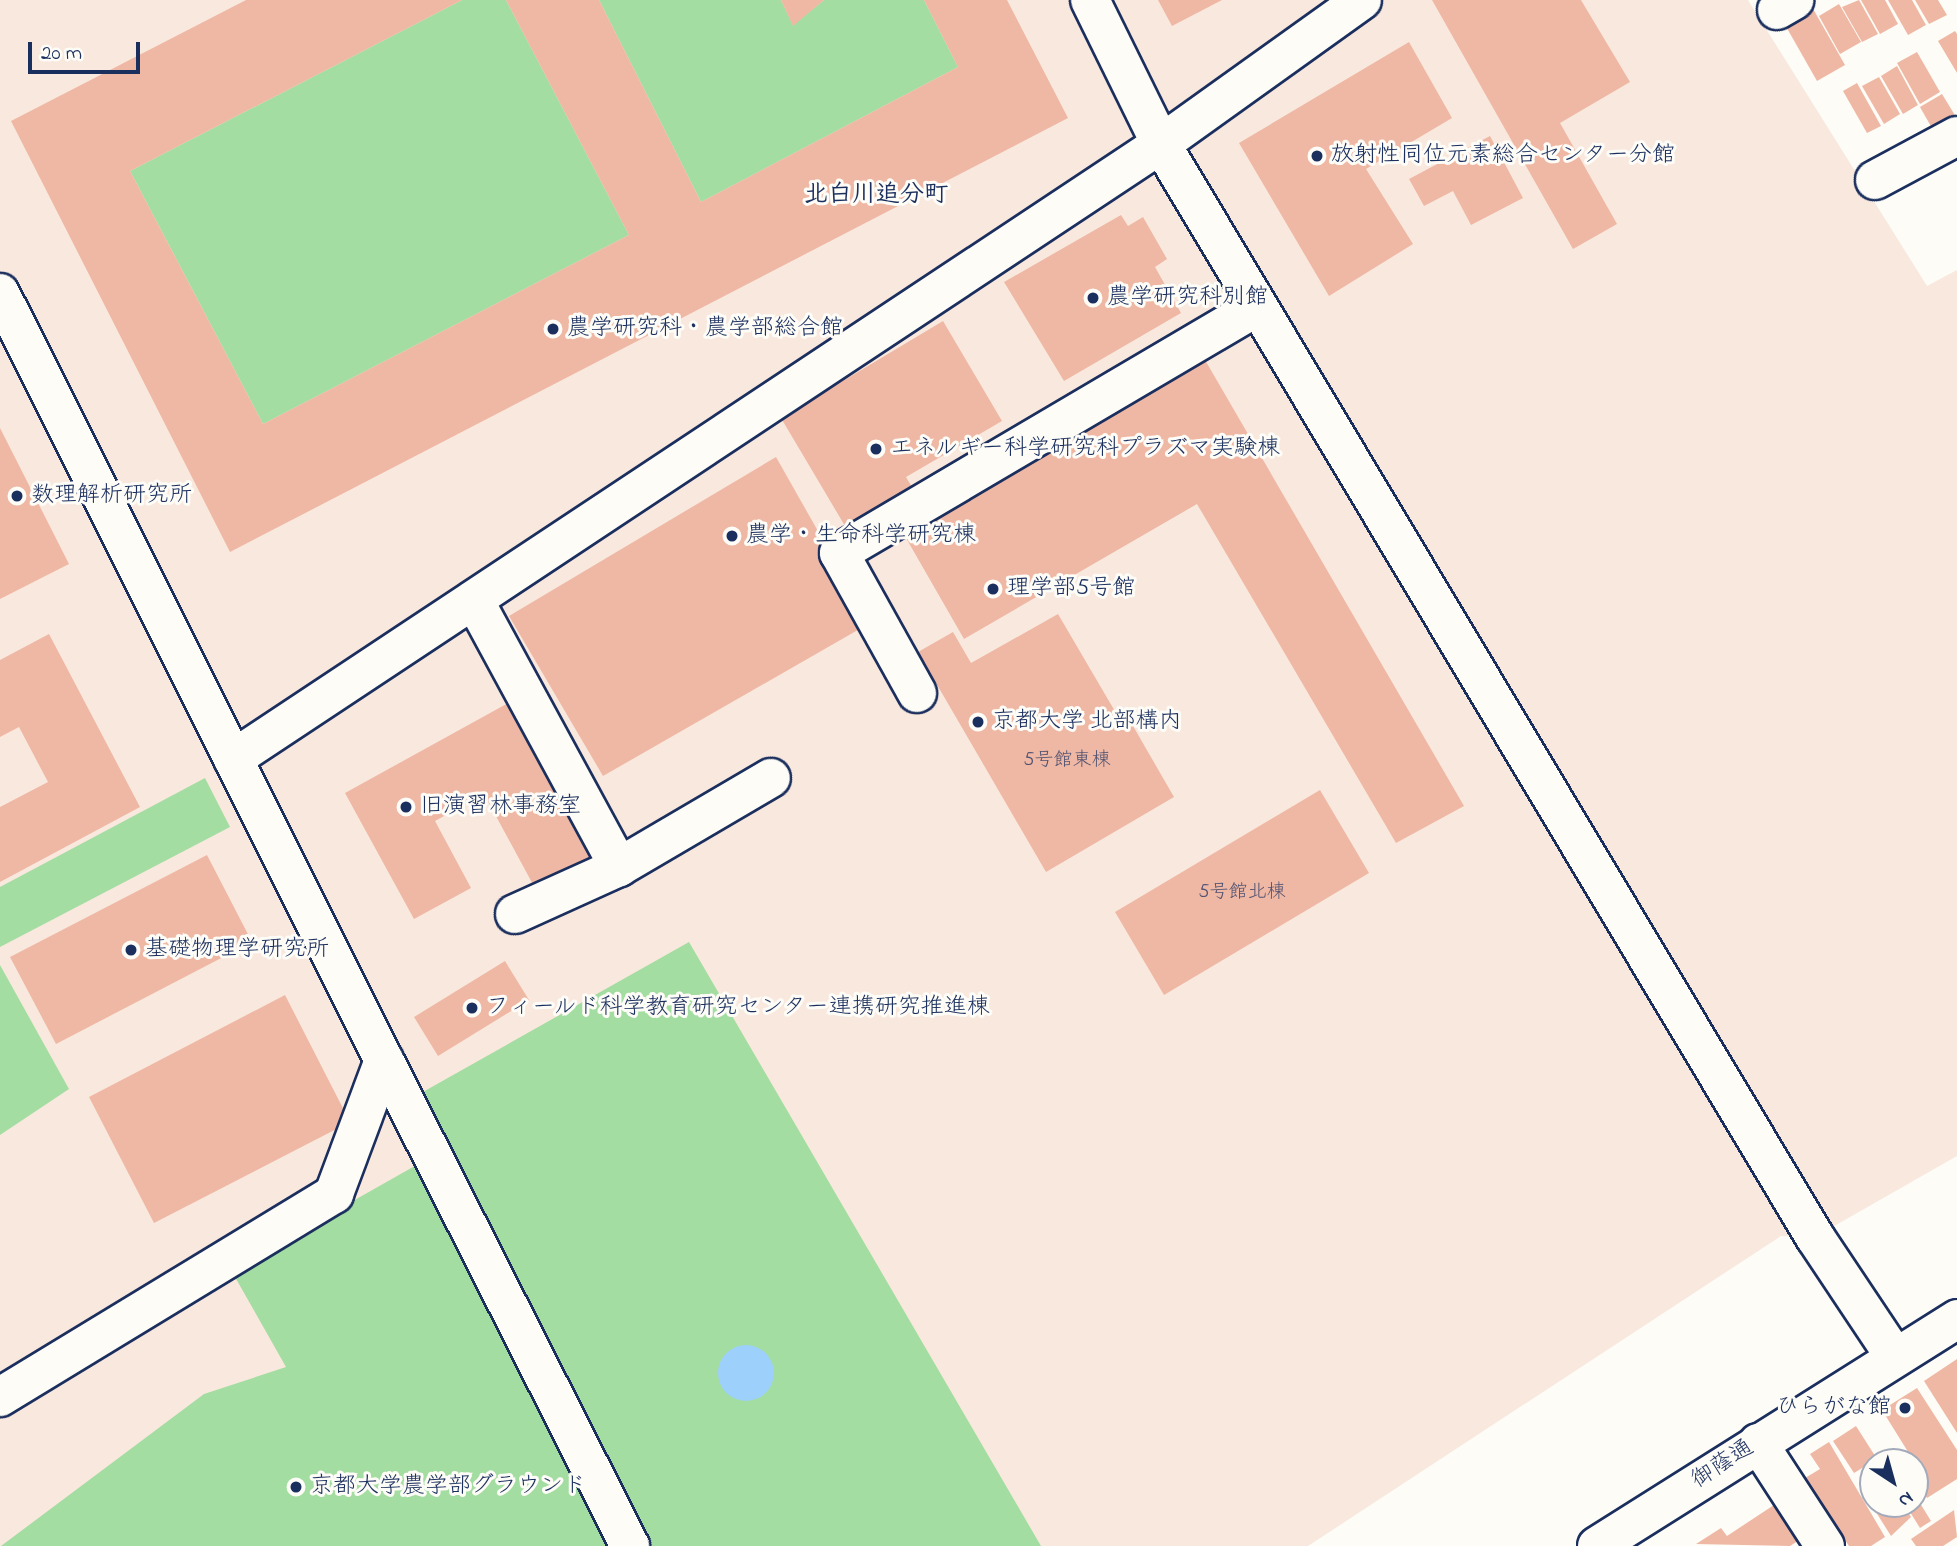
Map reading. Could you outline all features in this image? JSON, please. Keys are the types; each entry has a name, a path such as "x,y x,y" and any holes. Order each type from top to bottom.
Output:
{"main road":[{"path":"1090,0 1161,144 1809,1227 1895,1357"},
{"path":"233,759 1161,144 1362,0"},
{"path":"1875,180 1957,136"},
{"path":"0,293 630,1546"},
{"path":"917,693 839,553 1258,306"},
{"path":"474,600 619,867"},
{"path":"515,914 619,867 771,778"},
{"path":"0,1397 334,1194 384,1060"},
{"name":"御蔭通","path":"1597,1546 1957,1319"},
{"path":"1758,1443 1825,1546"}],"shaded area":[{"name":"京都大学 北部構内","path":"0,0 1748,0 1927,286 1957,270 1957,1156 1815,1237 1781,1236 1308,1546 0,1546"}],"green space":[{"path":"462,0 506,0 629,235 263,424 130,171"},
{"path":"599,0 781,0 793,25 824,0 924,0 958,67 701,202"},
{"path":"205,778 230,827 0,947 0,887"},
{"path":"689,942 1041,1546 1,1546 204,1394 286,1367 231,1270 443,1150 414,1097"},
{"path":"0,965 69,1089 0,1135"}],"water":[{"path":"746,1345 757,1347 766,1353 772,1362 772,1384 766,1393 757,1399 746,1401 735,1399 726,1393 720,1384 718,1373 720,1362 726,1353 735,1347"}],"building":[{"name":"農学研究科・農学部総合館","path":"246,0 462,0 130,171 263,424 629,235 506,0 599,0 701,202 958,67 924,0 1007,0 1068,118 230,552 11,121"},
{"path":"781,0 824,0 793,26"},
{"path":"1158,0 1222,0 1172,26"},
{"path":"1432,0 1581,0 1630,82 1560,123 1617,224 1573,249"},
{"path":"1859,0 1878,34 1862,42 1842,7"},
{"path":"1861,0 1885,0 1898,24 1880,34"},
{"path":"1888,0 1912,0 1926,25 1908,35"},
{"path":"1915,0 1938,0 1947,15 1929,24"},
{"path":"1839,4 1861,42 1840,54 1819,16"},
{"path":"1812,7 1845,65 1817,81 1784,23"},
{"path":"1955,31 1957,34 1957,73 1938,41"},
{"name":"放射性同位元素総合センター分館","path":"1409,42 1452,118 1366,169 1413,244 1329,296 1239,143"},
{"path":"1917,52 1940,92 1920,104 1897,63"},
{"path":"1897,66 1918,105 1903,114 1881,76"},
{"path":"1879,77 1900,114 1884,124 1862,86"},
{"path":"1857,83 1881,126 1867,133 1843,91"},
{"path":"1942,94 1956,117 1933,130 1920,107"},
{"path":"1490,136 1523,198 1471,225 1453,191 1424,206 1409,179"},
{"name":"農学研究科別館","path":"1121,215 1128,226 1143,217 1167,259 1155,267 1181,313 1064,381 1004,282"},
{"name":"エネルギー科学研究科プラズマ実験棟","path":"943,321 1002,421 906,477 916,494 885,513 880,505 845,526 781,418"},
{"name":"理学部5号館","path":"1205,360 1464,806 1396,843 1197,504 964,639 906,538"},
{"name":"数理解析研究所","path":"0,428 69,564 0,599"},
{"name":"農学・生命科学研究棟","path":"776,457 870,623 603,776 509,616"},
{"path":"1058,614 1123,725 1129,719 1174,797 1046,872 918,652 953,632 971,663"},
{"path":"49,634 140,807 0,882 0,807 48,782 19,727 0,737 0,660"},
{"name":"旧演習林事務室","path":"510,702 596,858 536,890 484,794 435,821 471,888 414,919 345,793"},
{"path":"1320,790 1369,873 1164,995 1115,912"},
{"name":"基礎物理学研究所","path":"207,855 252,942 56,1044 10,957"},
{"name":"フィールド科学教育研究センター連携研究推進棟","path":"505,961 529,1000 438,1056 414,1017"},
{"path":"285,995 350,1122 154,1223 89,1097"},
{"path":"1957,1359 1957,1433 1924,1381"},
{"path":"1917,1388 1957,1450 1957,1479 1929,1497 1929,1448 1906,1448 1882,1410"},
{"path":"1856,1426 1870,1448 1859,1448 1859,1470 1854,1473 1833,1441"},
{"path":"1829,1442 1859,1493 1859,1518 1874,1518 1885,1537 1871,1546 1849,1546 1805,1478 1820,1469 1810,1454"},
{"path":"1777,1503 1801,1539 1790,1546 1696,1544 1721,1528 1727,1536"},
{"path":"1954,1510 1957,1537 1943,1546 1916,1546 1911,1539"},
{"path":"1880,1518 1910,1518 1891,1536"},
{"path":"1914,1518 1929,1518 1931,1521 1920,1528"}],"place":[{"name":"放射性同位元素総合センター分館","path":"1317,156"},
{"name":"農学研究科別館","path":"1093,298"},
{"name":"農学研究科・農学部総合館","path":"553,329"},
{"name":"エネルギー科学研究科プラズマ実験棟","path":"876,449"},
{"name":"数理解析研究所","path":"17,496"},
{"name":"農学・生命科学研究棟","path":"732,536"},
{"name":"理学部5号館","path":"993,589"},
{"name":"京都大学 北部構内","path":"978,722"},
{"name":"旧演習林事務室","path":"406,807"},
{"name":"基礎物理学研究所","path":"131,950"},
{"name":"フィールド科学教育研究センター連携研究推進棟","path":"472,1008"},
{"name":"ひらがな館","path":"1905,1408"},
{"name":"京都大学農学部グラウンド","path":"296,1487"}],"district":[{"name":"北白川追分町","path":"876,196"}]}
